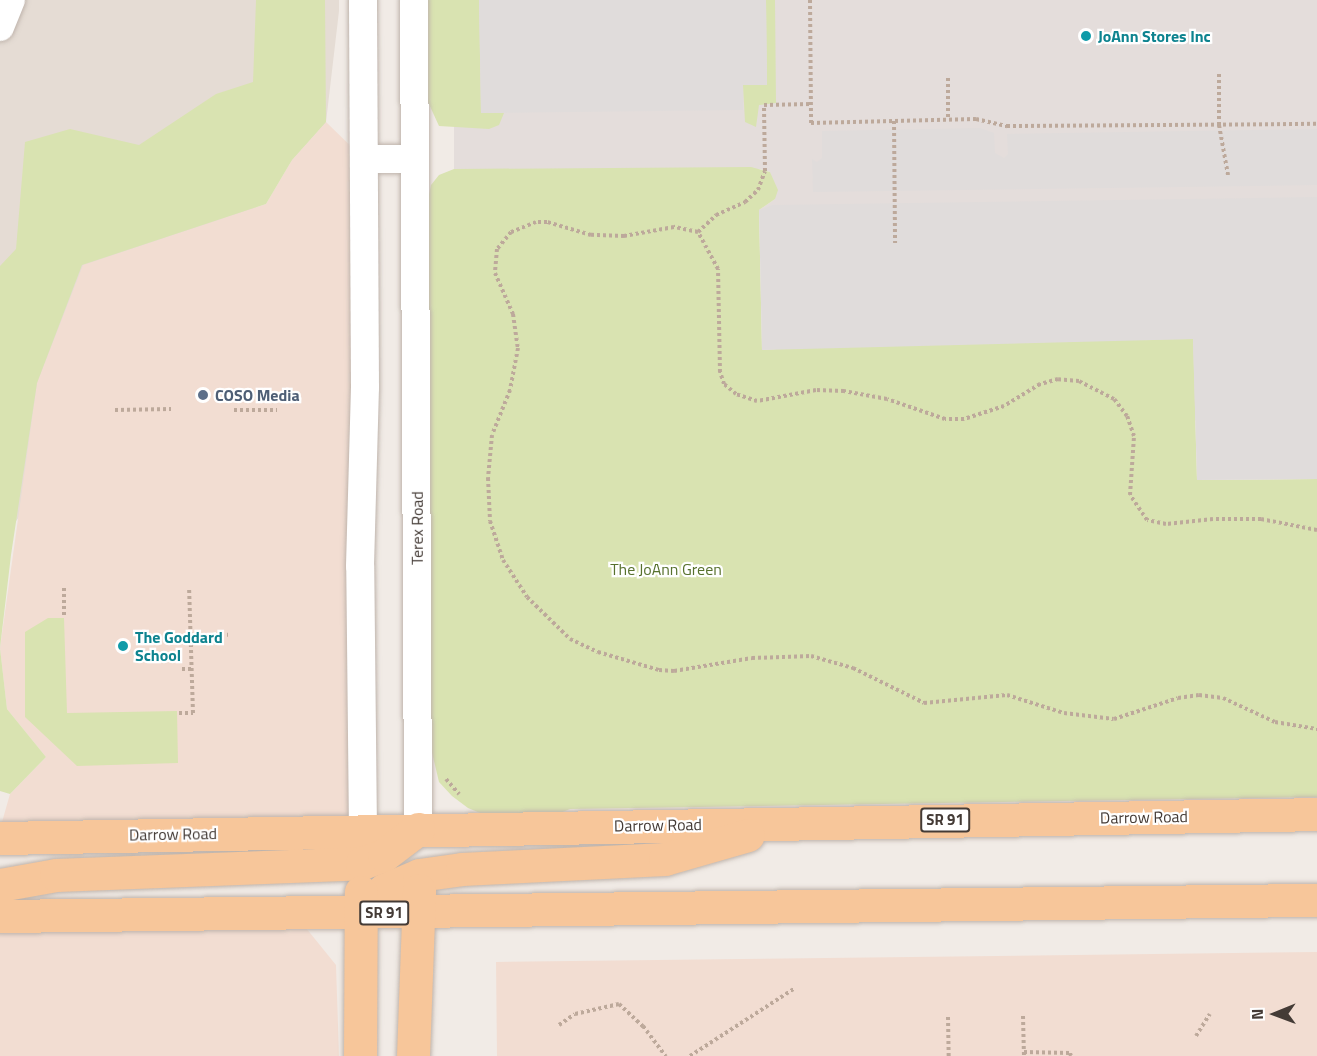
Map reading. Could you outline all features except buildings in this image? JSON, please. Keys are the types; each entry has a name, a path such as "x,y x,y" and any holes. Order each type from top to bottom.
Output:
{"main road":[{"name":"Darrow Road","path":"0,838 1317,814"},
{"path":"361,913 384,890 419,875 462,868 665,860 790,823"},
{"path":"0,885 56,875 362,863 384,855 418,829"},
{"name":"Terex Road","path":"413,1056 419,875 418,829"},
{"path":"360,1056 363,831"},
{"name":"SR 91","path":"0,916 418,913 505,908 1317,900"}],"street":[{"path":"0,27 11,0"},
{"path":"363,0 365,387 360,566 363,831"},
{"name":"Terex Road","path":"414,0 418,829"},
{"path":"364,159 415,159"}],"path":[{"path":"810,0 811,123 976,119 1007,126 1317,124"},
{"path":"1219,74 1219,125 1228,175"},
{"path":"948,78 948,120"},
{"path":"698,232 716,215 745,202 758,190 765,171 764,105 811,104"},
{"path":"894,121 895,243"},
{"path":"1317,530 1261,519 1213,519 1166,524 1147,520 1130,495 1134,436 1127,416 1114,399 1079,381 1058,379 1040,384 1004,406 964,419 945,418 887,399 844,391 816,390 757,401 736,394 724,384 720,372 718,269 698,232 674,227 624,236 591,235 548,222 536,222 511,232 498,249 495,273 513,314 518,348 510,390 492,435 490,521 503,560 527,597 555,627 598,652 659,670 752,658 810,656 853,668 924,703 1007,695 1064,713 1114,719 1178,698 1199,695 1223,698 1275,722 1317,729"},
{"path":"114,410 171,409"},
{"path":"234,410 277,410"},
{"path":"179,713 193,713 189,586"},
{"path":"64,588 64,615"},
{"path":"191,636 228,635"},
{"path":"182,669 192,669"},
{"path":"446,779 459,794"},
{"path":"690,1056 795,988"},
{"path":"559,1025 575,1014 619,1004 643,1026 666,1056"},
{"path":"1197,1036 1210,1014"},
{"path":"1023,1016 1024,1054 1070,1053 1071,1056"},
{"path":"948,1017 948,1056"}],"shaded area":[{"path":"0,0 339,0 339,11 326,122 292,160 0,542"},
{"path":"454,0 1317,0 1317,479 759,210 775,199 770,172 760,169 454,169"},
{"path":"479,0 766,0 767,85 743,85 743,110 481,113"},
{"path":"326,122 364,159 363,831 0,829 10,794 46,757 7,709 0,648 37,383 83,265 266,204 292,160"},
{"path":"980,128 994,133 995,153 1004,158 1008,154 1007,134 1317,129 1317,185 813,192 812,159 817,162 822,158 822,131"},
{"path":"1317,197 1317,479 1197,480 1193,339 762,350 759,210 773,205"},
{"path":"306,928 336,965 339,1056 0,1056 0,930"},
{"path":"1317,952 1317,1056 497,1056 496,962"}],"green space":[{"path":"256,0 325,0 326,122 292,160 266,204 82,265 37,383 11,555 0,648 0,266 16,249 25,142 70,129 139,145 216,94 253,82"},
{"path":"426,0 479,0 481,113 504,113 499,125 489,129 439,126 428,102"},
{"path":"766,0 775,0 776,103 759,105 756,127 745,122 743,85 767,85"},
{"name":"The JoAnn Green","path":"751,167 770,172 778,190 775,199 759,210 762,350 850,344 1193,339 1197,480 1317,479 1317,797 570,809 555,815 485,815 468,808 439,782 429,740 425,213 431,185 439,175 454,169"},
{"path":"48,618 64,618 67,713 177,711 178,763 77,766 25,717 25,632"},
{"path":"0,648 7,709 46,757 10,794 0,791"}],"place":[{"name":"JoAnn Stores Inc","path":"1086,36"},
{"name":"COSO Media","path":"203,395"},
{"name":"The Goddard School","path":"123,646"}]}
